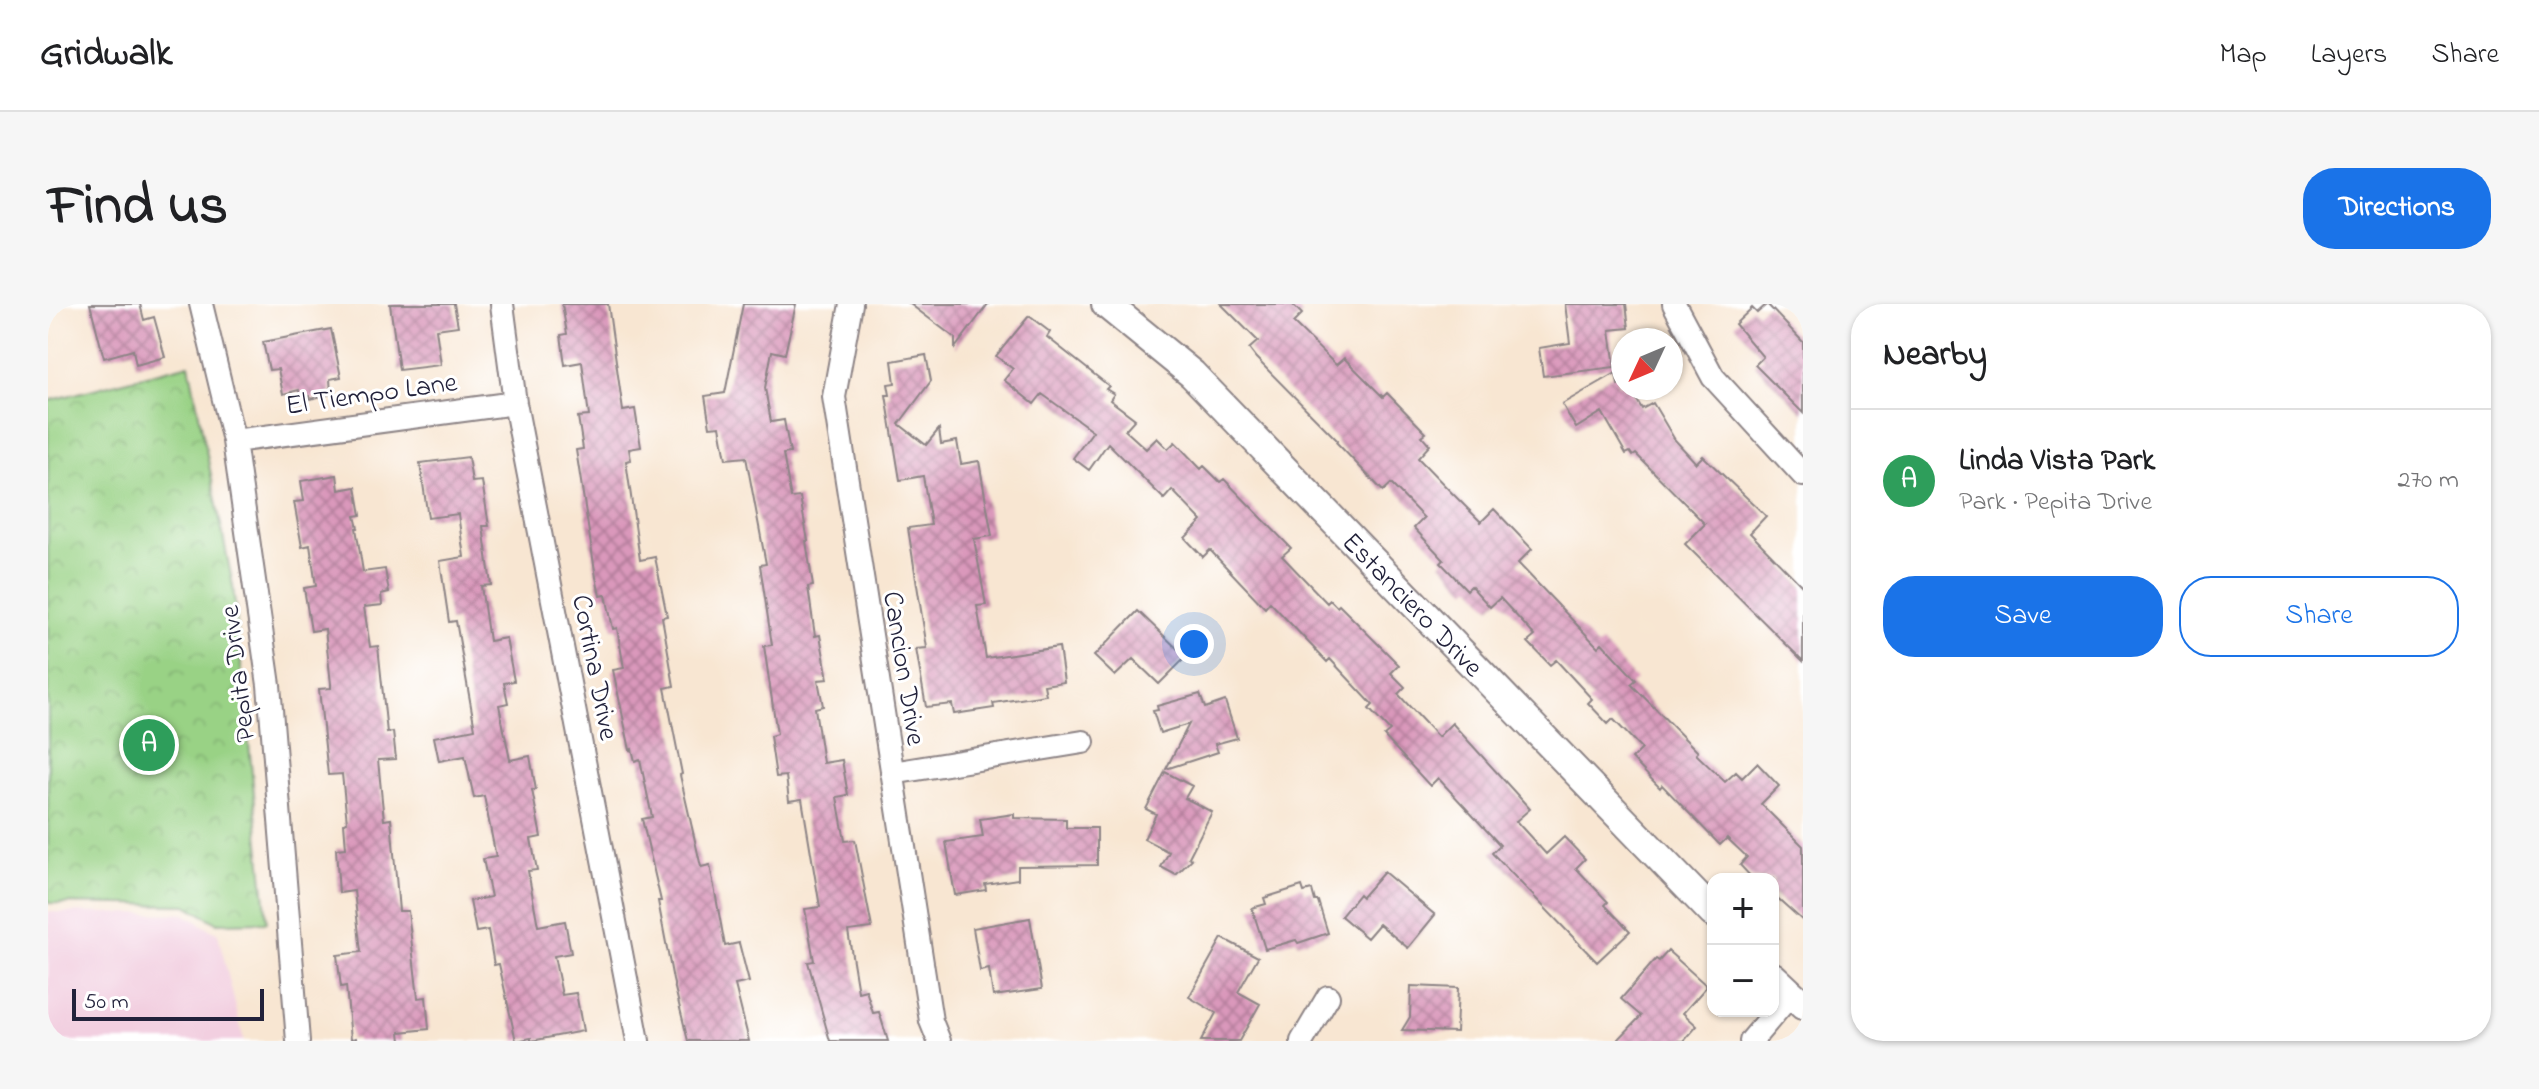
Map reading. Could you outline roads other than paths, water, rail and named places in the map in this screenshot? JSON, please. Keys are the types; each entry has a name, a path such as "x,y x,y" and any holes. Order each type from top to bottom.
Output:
{"street":[{"name":"Pepita Drive","path":"201,304 234,441 269,685 298,1041"},
{"name":"Cortina Drive","path":"502,304 515,403 638,1041"},
{"name":"Cancion Drive","path":"851,304 834,397 931,1021 939,1041"},
{"name":"Estanciero Drive","path":"1106,304 1192,374 1707,907"},
{"path":"1674,304 1713,377 1803,475"},
{"name":"El Tiempo Lane","path":"234,441 515,403"},
{"path":"892,773 1083,742"},
{"path":"1751,1041 1789,992"},
{"path":"1302,1041 1328,997"}],"place":[{"name":"Linda Vista Park","path":"149,745"}]}
